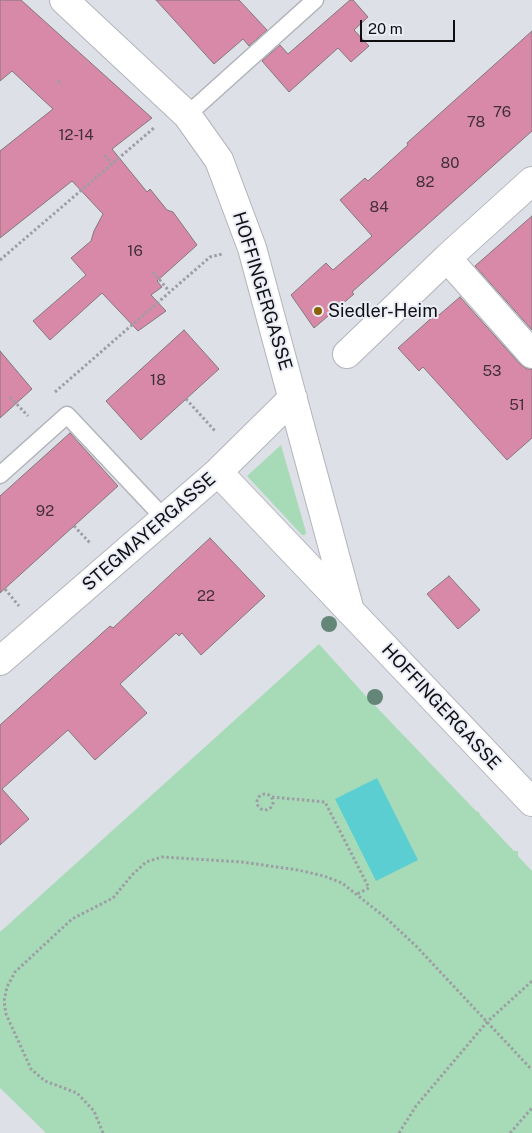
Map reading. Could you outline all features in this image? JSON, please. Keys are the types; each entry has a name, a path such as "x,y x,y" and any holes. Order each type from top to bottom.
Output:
{"street":[{"name":"HOFFINGERGASSE","path":"64,0 183,111 219,160 252,248 350,611"},
{"path":"347,354 447,258 532,181"},
{"path":"447,258 532,354"},
{"name":"STEGMAYERGASSE","path":"0,661 227,463 293,398"},
{"name":"HOFFINGERGASSE","path":"227,463 350,611 532,802"}],"lane":[{"path":"183,111 315,0"},
{"path":"0,475 67,416 164,518"}],"path":[{"path":"58,81 62,85"},
{"path":"0,260 112,164 183,111"},
{"path":"105,155 112,164"},
{"path":"50,397 210,257 252,248"},
{"path":"154,272 169,291"},
{"path":"10,397 28,416"},
{"path":"186,398 227,463"},
{"path":"21,423 36,410"},
{"path":"272,797 273,803 270,808 265,810 258,806 258,798 262,794 272,797 325,802 369,888 357,894"},
{"path":"104,1133 94,1111 77,1093 45,1081 31,1069 6,1014 4,1001 7,987 15,972 72,919 113,898 132,875 146,862 162,857 242,862 298,870 324,876 342,883 386,918 417,947 532,1070"},
{"path":"399,1133 416,1106 487,1022 532,981"},
{"path":"510,1133 532,1108"}],"green space":[{"path":"281,445 306,532 305,535 302,535 247,476"},
{"path":"319,644 364,694 479,812 514,851 518,851 518,856 532,871 532,1133 46,1133 0,1088 0,932"}],"water":[{"path":"377,778 418,860 376,881 335,799"}],"building":[{"path":"0,0 21,0 152,118 112,149 147,192 150,189 167,210 173,212 197,245 157,281 162,287 151,295 166,311 138,331 102,293 50,340 33,321 86,275 71,258 91,241 103,214 72,181 0,238 0,151 53,109 12,71 0,81"},
{"path":"156,0 239,0 267,30 249,46 243,39 214,64"},
{"path":"350,0 353,0 368,17 354,30 369,46 351,62 338,48 289,92 262,61 280,45 288,54"},
{"path":"532,31 532,131 352,292 354,294 314,328 291,295 326,263 333,270 372,236 340,200 365,178 368,181 408,145 407,143"},
{"path":"532,216 532,330 475,266"},
{"path":"460,297 520,364 527,369 532,369 532,438 507,460 423,367 419,371 398,348 437,313 439,315"},
{"path":"184,330 219,369 141,440 106,401"},
{"path":"0,351 32,389 0,418"},
{"path":"70,433 118,486 0,593 0,496"},
{"path":"210,538 265,596 201,655 182,633 179,636 176,633 120,684 147,713 95,760 68,730 2,789 29,819 0,845 0,725 110,626 113,628"},
{"path":"449,576 480,610 458,629 427,594"}],"place":[{"name":"Siedler-Heim","path":"318,311"}]}
